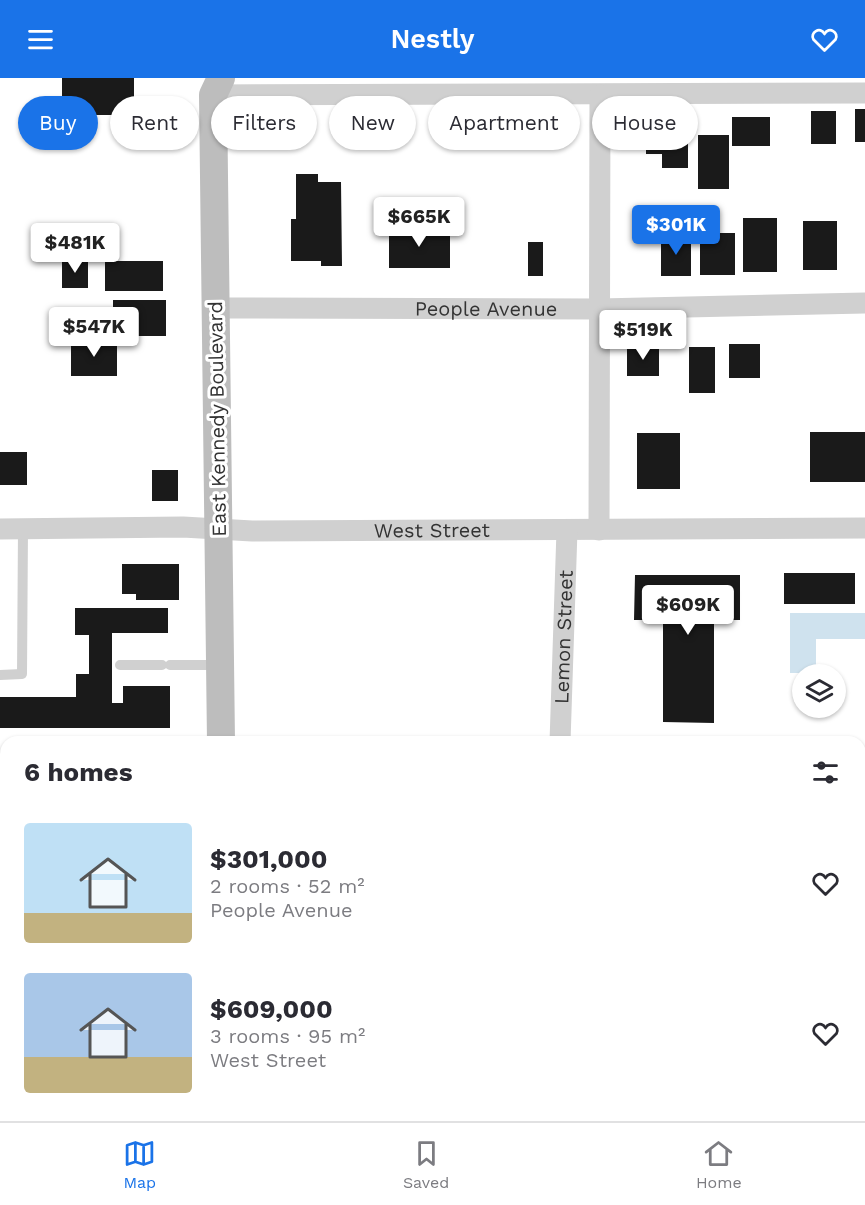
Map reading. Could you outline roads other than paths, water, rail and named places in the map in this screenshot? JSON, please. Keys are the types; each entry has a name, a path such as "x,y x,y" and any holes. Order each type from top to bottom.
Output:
{"main road":[{"name":"East Kennedy Boulevard","path":"213,84 221,736"}],"street":[{"path":"213,84 600,95 865,93"},
{"path":"599,530 600,95"},
{"name":"People Avenue","path":"216,308 600,309 865,303"},
{"name":"West Street","path":"0,529 183,527 252,531 865,528"},
{"name":"Lemon Street","path":"560,736 567,530"}],"lane":[{"path":"0,675 22,674 23,528"},
{"path":"120,665 220,665"}],"water":[{"path":"790,613 865,613 865,639 816,639 816,664 792,664 792,673 790,673"}]}
